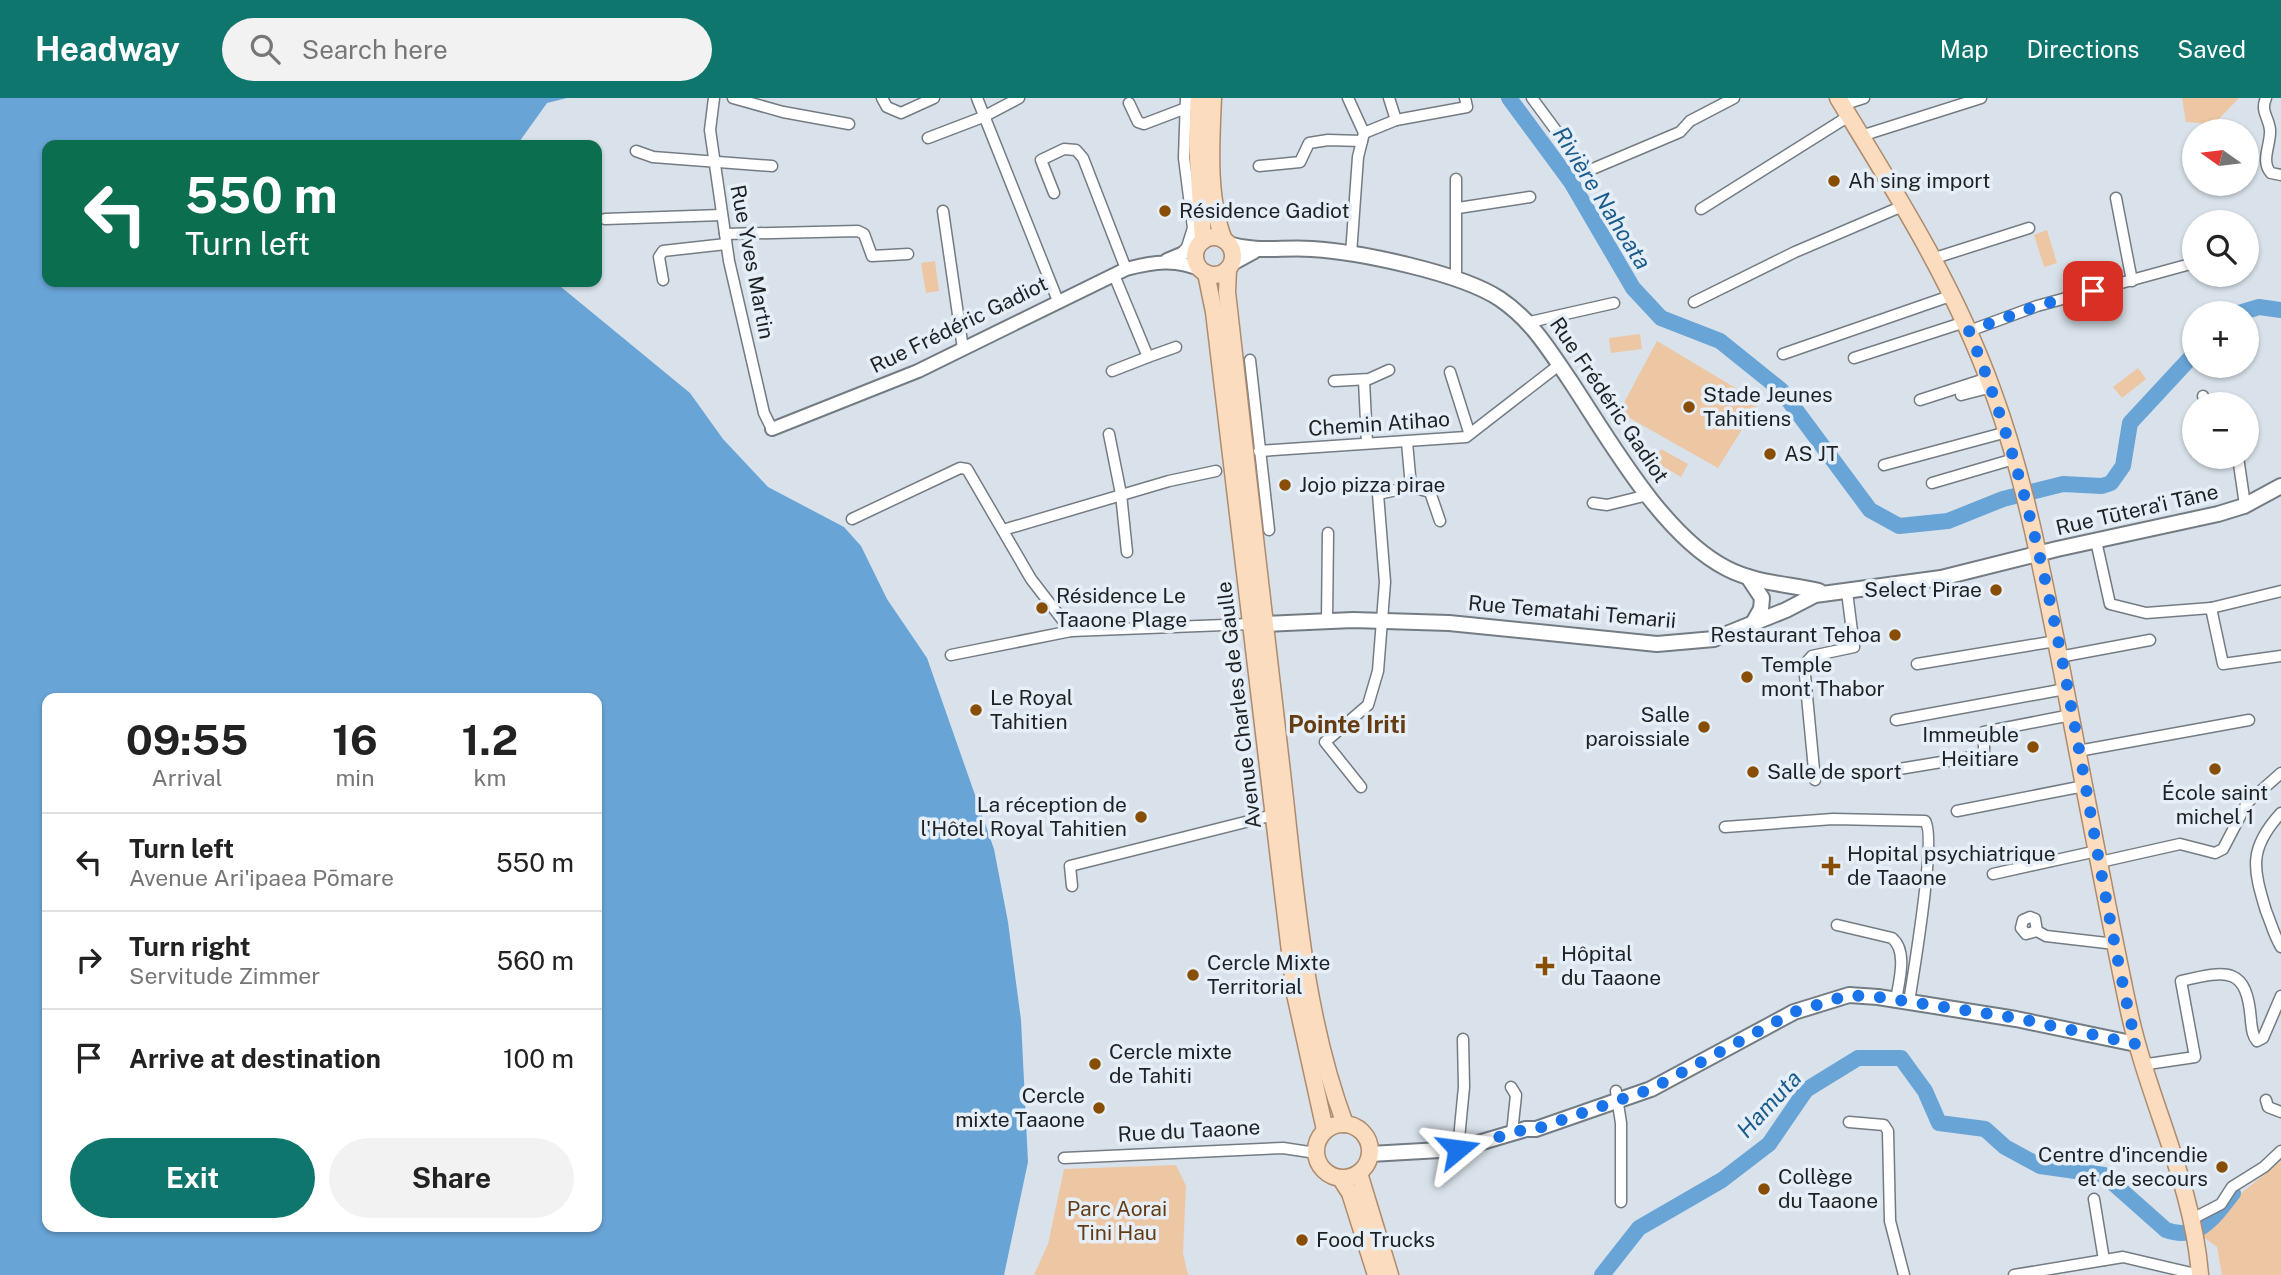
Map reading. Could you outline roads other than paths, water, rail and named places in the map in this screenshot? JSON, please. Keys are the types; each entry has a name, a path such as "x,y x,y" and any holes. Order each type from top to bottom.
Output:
{"main road":[{"path":"1190,101 1197,142 1201,244 1196,260 1204,272 1218,275 1230,266 1233,255 1218,225 1214,181 1213,98"},
{"path":"1843,106 1935,258 1967,327 2007,432 2039,554 2136,1044 2192,1220 2198,1245 2200,1275"},
{"path":"1201,244 1214,237 1226,242"},
{"name":"Rue Frédéric Gadiot","path":"1226,242 1254,251 1291,248 1351,254 1456,277 1499,299 1530,322 1648,495 1689,544 1728,570 1748,577 1830,593"},
{"name":"Rue Frédéric Gadiot","path":"1230,266 1254,251"},
{"name":"Avenue Charles de Gaulle","path":"1230,266 1227,292 1273,815 1296,994 1325,1130"},
{"name":"Avenue Charles de Gaulle","path":"1204,272 1214,312 1303,952 1319,1030 1345,1124 1363,1133 1370,1154"},
{"name":"Rue Tūtera'i Tāne","path":"1830,593 1941,578 2218,514 2245,505 2281,486"},
{"path":"1748,577 1762,598 1761,609 1753,623"},
{"name":"Rue Frédéric Gadiot","path":"1748,577 1771,589 1806,597"},
{"name":"Rue Tematahi Temarii","path":"1257,624 1383,620 1492,626 1670,644 1714,639 1786,610 1806,597 1830,593"},
{"path":"1342,1179 1359,1173 1370,1154 1458,1149 1519,1131 1536,1129 1668,1079 1794,1012 1825,1000 1849,995 2016,1018 2136,1044"},
{"path":"1345,1124 1325,1130 1318,1140 1316,1153 1325,1172 1342,1179 1350,1193 1376,1275"},
{"path":"1359,1173 1390,1275"}],"street":[{"name":"Rue Yves Martin","path":"714,98 710,130 726,239 764,413 772,429"},
{"path":"733,98 783,113 849,124"},
{"path":"882,98 887,107 901,113 934,98"},
{"path":"977,98 1058,300"},
{"path":"928,138 984,117 1019,98"},
{"path":"1348,98 1363,137 1357,157 1351,254"},
{"path":"1389,98 1396,120"},
{"path":"1259,166 1300,162 1309,143 1363,137 1396,120 1467,107 1465,98"},
{"path":"1532,98 1583,167 1590,170 1680,132 1690,121 1734,98"},
{"path":"1701,209 1843,106 1864,98"},
{"path":"1861,136 1981,98"},
{"path":"2266,98 2263,104 2270,129 2267,170 2281,175"},
{"path":"1129,103 1138,122 1144,124 1190,101"},
{"path":"1181,255 1188,247 1193,228 1184,158 1190,101"},
{"path":"1054,193 1041,160 1064,149 1076,150 1083,158 1126,269"},
{"path":"636,151 653,157 772,166"},
{"path":"1456,179 1456,277"},
{"path":"1458,208 1530,197"},
{"path":"2116,198 2132,281"},
{"path":"1694,302 1796,252 1905,205"},
{"path":"943,211 963,349"},
{"path":"605,219 722,215"},
{"path":"1935,258 2029,228"},
{"path":"663,280 659,257 663,251 726,239 858,231 864,234 872,256 908,254"},
{"name":"Rue Frédéric Gadiot","path":"772,429 860,396 1126,269 1164,262 1201,244"},
{"name":"Rue Frédéric Gadiot","path":"1164,262 1191,265 1204,272"},
{"path":"1854,358 2182,266"},
{"path":"1114,275 1148,357"},
{"path":"1783,354 1952,295"},
{"path":"1530,322 1614,303"},
{"path":"1112,371 1176,347"},
{"path":"1250,360 1269,530"},
{"name":"Chemin Atihao","path":"1259,451 1465,438 1469,432 1559,365"},
{"path":"1334,381 1364,380 1389,370"},
{"path":"1450,372 1469,432"},
{"path":"1364,380 1367,443"},
{"path":"1922,402 1990,383"},
{"path":"1884,465 2007,432"},
{"path":"1109,434 1121,494 1126,552"},
{"path":"1407,442 1411,487"},
{"path":"1932,483 2014,459"},
{"path":"852,519 960,468 967,469 1031,579 1071,631"},
{"path":"2240,469 2245,505"},
{"path":"1003,530 1121,494 1216,471"},
{"path":"1361,788 1325,742 1368,705 1378,671 1385,582 1378,494 1411,487 1430,492 1440,521"},
{"path":"1593,503 1607,505 1648,495"},
{"path":"1327,621 1328,533"},
{"path":"2096,541 2108,598 2114,606 2146,613 2211,608 2281,591"},
{"path":"1815,780 1804,665 1812,656 1854,647 1847,592"},
{"path":"2211,608 2223,664 2281,656"},
{"name":"Rue Tematahi Temarii","path":"951,655 1071,631 1257,624"},
{"path":"1917,664 2150,640"},
{"path":"1896,720 2066,689"},
{"path":"1899,769 1984,755 1984,733 2071,715"},
{"path":"2078,751 2249,720"},
{"path":"1993,874 2180,844 2215,853 2223,849 2248,803 2281,773"},
{"path":"1956,811 2084,786"},
{"path":"2281,813 2261,839 2255,863 2258,890 2281,947"},
{"path":"1072,886 1070,866 1273,815"},
{"path":"1726,827 1833,819 1925,821 1929,831 1928,866 1902,1001"},
{"path":"1837,925 1892,938 1897,943 1902,1001"},
{"path":"2037,931 2046,936 2115,944"},
{"path":"2141,1065 2196,1057 2182,981 2228,974 2240,978 2247,990 2252,1033 2257,1041 2263,1038 2281,996"},
{"path":"1458,1149 1464,1087 1463,1039"},
{"path":"1511,1087 1516,1095 1519,1131"},
{"path":"1618,1096 1621,1202"},
{"path":"2266,1100 2267,1107 2281,1112"},
{"path":"1849,1122 1884,1125 1888,1131 1890,1220 1904,1275"},
{"name":"Rue du Taaone","path":"1064,1158 1283,1148 1316,1153"},
{"path":"2192,1220 2221,1204 2232,1187 2264,1167 2281,1151"},
{"path":"2094,1199 2104,1260"},
{"path":"2014,1275 2123,1257 2200,1275"}],"water":[{"path":"0,98 567,98 547,103 521,140 42,140 42,287 561,287 690,393 723,439 768,487 844,527 861,546 887,599 927,658 994,849 1008,922 1021,1020 1028,1162 1004,1275 0,1275"}],"waterway":[{"name":"Rivière Nahoata","path":"1509,98 1571,182 1633,288 1661,318 1720,341 1781,390 1870,510 1899,526 1948,521 2003,499 2063,484 2102,486 2111,483 2123,466 2130,423 2182,367"},
{"path":"2259,307 2281,310"},
{"name":"Hamuta","path":"1602,1275 1639,1228 1722,1180 1769,1144 1806,1090 1858,1058 1901,1058 1925,1091 1939,1123 1985,1129 2005,1147 2040,1166 2104,1175 2166,1230 2178,1233 2197,1230 2213,1218 2233,1193"}],"place":[{"name":"Ah sing import","path":"1834,181"},
{"name":"Résidence Gadiot","path":"1165,211"},
{"name":"Stade Jeunes Tahitiens","path":"1689,407"},
{"name":"AS JT","path":"1770,454"},
{"name":"Jojo pizza pirae","path":"1285,485"},
{"name":"Select Pirae","path":"1996,590"},
{"name":"Résidence Le Taaone Plage","path":"1042,608"},
{"name":"Restaurant Tehoa","path":"1895,635"},
{"name":"Temple mont Thabor","path":"1747,677"},
{"name":"Le Royal Tahitien","path":"976,710"},
{"name":"Salle paroissiale","path":"1704,727"},
{"name":"Immeuble Heitiare","path":"2033,747"},
{"name":"École saint michel 1","path":"2215,769"},
{"name":"Salle de sport","path":"1753,772"},
{"name":"La réception de l'Hôtel Royal Tahitien","path":"1141,817"},
{"name":"Hopital psychiatrique de Taaone","path":"1831,866"},
{"name":"Hôpital du Taaone","path":"1545,966"},
{"name":"Cercle Mixte Territorial","path":"1193,975"},
{"name":"Cercle mixte de Tahiti","path":"1095,1064"},
{"name":"Cercle mixte Taaone","path":"1099,1108"},
{"name":"Centre d'incendie et de secours","path":"2222,1167"},
{"name":"Collège du Taaone","path":"1764,1189"},
{"name":"Food Trucks","path":"1302,1240"}],"district":[{"name":"Pointe Iriti","path":"1347,725"}],"park label":[{"name":"Parc Aorai Tini Hau","path":"1117,1221"}]}
